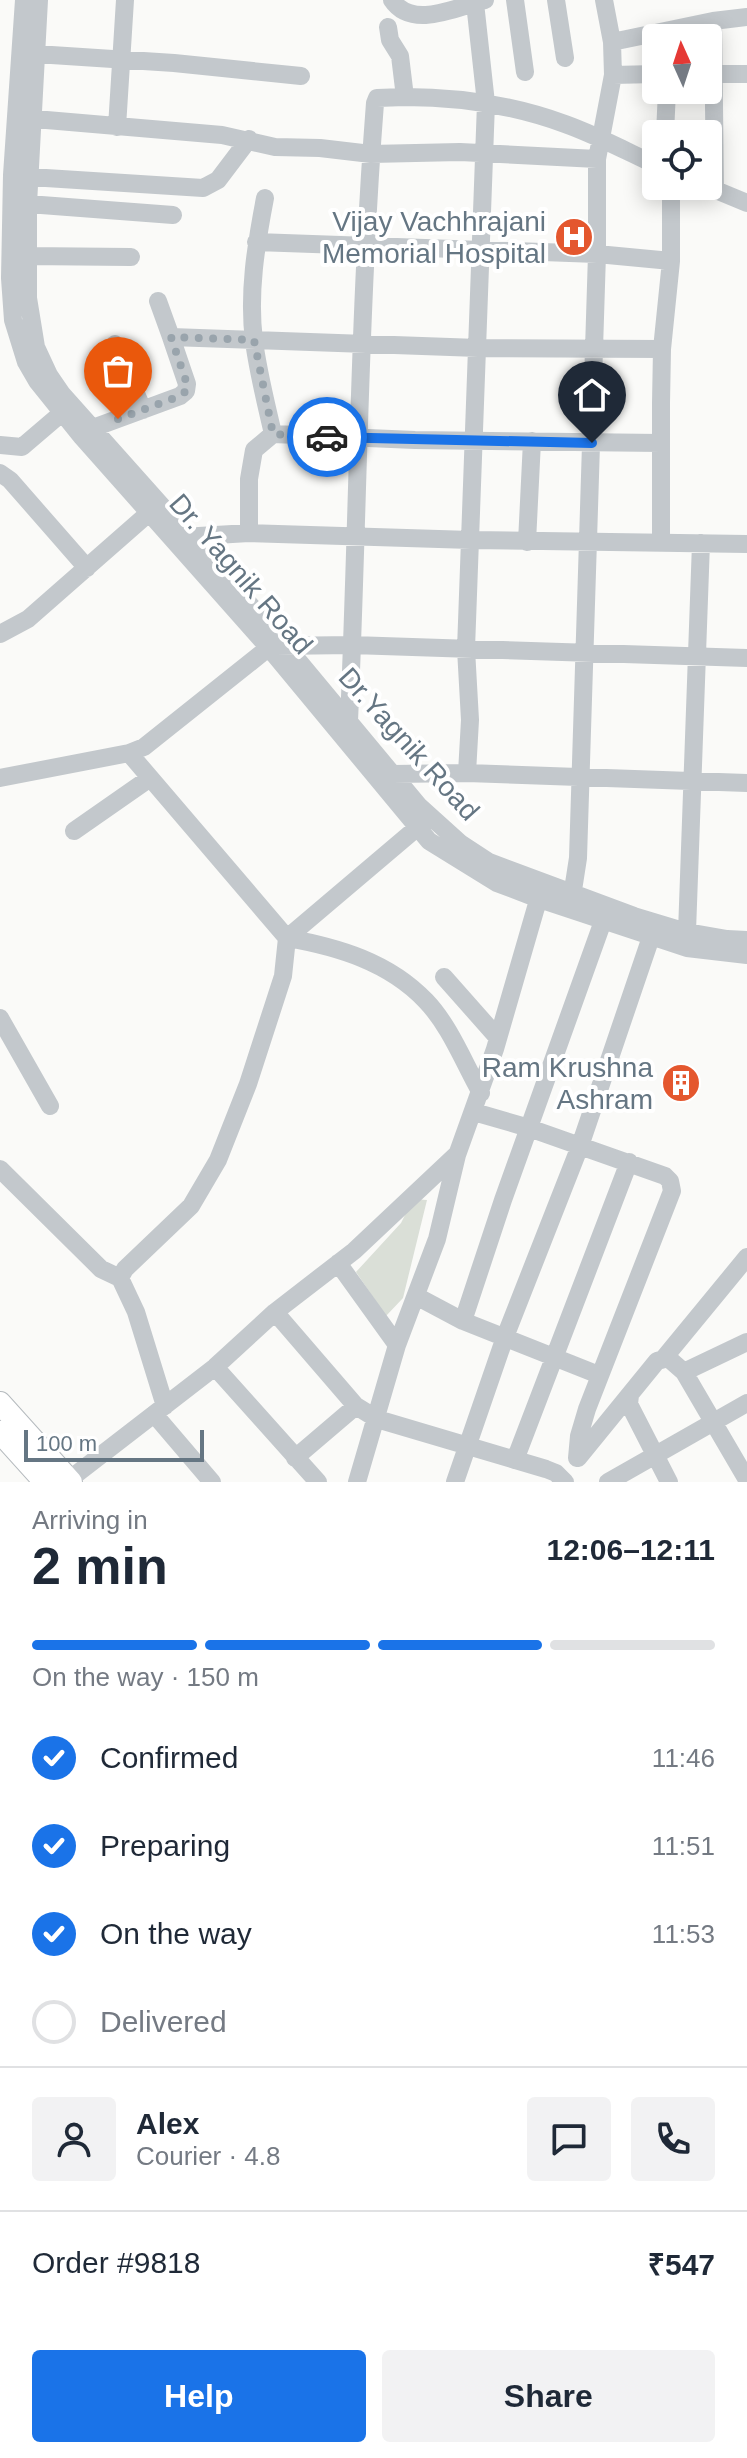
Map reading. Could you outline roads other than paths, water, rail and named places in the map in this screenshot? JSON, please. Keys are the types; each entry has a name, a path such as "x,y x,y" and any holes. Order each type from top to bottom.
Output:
{"main road":[{"path":"0,1403 69,1481"},
{"path":"0,1432 45,1482"}],"street":[{"name":"Dr. Yagnik Road","path":"24,0 24,118 5,278 13,320 26,362 277,647 423,823 436,846 497,883 541,891 572,902 603,921 687,948 747,955"},
{"path":"39,0 36,54 24,118 30,177 26,256 28,298 36,347 67,409 22,447 0,471 87,568"},
{"path":"117,127 125,0"},
{"path":"392,0 403,12 421,16 480,1 486,103 466,649 470,720 467,773"},
{"path":"515,0 525,72"},
{"path":"556,0 565,58"},
{"path":"604,0 612,42 613,75 600,150 578,858 572,902 687,932 747,940"},
{"path":"702,24 747,17"},
{"path":"388,27 390,40 400,56 405,97"},
{"path":"612,42 642,38"},
{"path":"36,54 301,76"},
{"path":"613,75 642,74"},
{"path":"722,74 747,74"},
{"path":"349,721 360,438 360,344 377,98 486,103 530,112 568,125 600,150"},
{"path":"24,118 222,135 275,147 371,154 600,150 642,161"},
{"path":"30,177 203,188 218,180 249,139"},
{"path":"722,193 747,203"},
{"path":"265,198 256,242 252,291 254,340 273,434"},
{"path":"661,541 662,349 671,261 671,200"},
{"path":"28,204 173,215"},
{"path":"256,242 597,254 671,261"},
{"path":"26,256 131,257"},
{"path":"87,432 186,391 187,384 158,301"},
{"path":"171,337 478,348 662,349"},
{"path":"115,344 143,410"},
{"path":"249,533 249,479 254,450 273,434 661,443"},
{"path":"527,542 532,441"},
{"path":"0,445 22,447"},
{"path":"0,634 28,619 155,508"},
{"path":"181,537 249,533 527,542 747,544"},
{"path":"687,932 701,543"},
{"path":"0,778 129,753 162,735 277,647 352,645 747,658"},
{"name":"Dr.Yagnik Road","path":"277,647 349,721 393,774 423,823"},
{"path":"129,753 287,938 330,946 369,960 428,1002 481,1093"},
{"path":"393,774 467,773 747,783"},
{"path":"74,831 150,778"},
{"path":"120,1278 125,1269 191,1206 218,1160 248,1084 283,976 287,938 423,823"},
{"path":"357,1482 397,1345 437,1239 457,1155 481,1093 541,891"},
{"path":"463,1321 603,921"},
{"path":"455,1482 505,1337 580,1146 651,937"},
{"path":"444,977 498,1038"},
{"path":"0,1018 50,1106"},
{"path":"474,1112 629,1162 665,1176 670,1181 672,1191 599,1375 579,1436 577,1458"},
{"path":"69,1481 215,1367 275,1312 389,1221 457,1155"},
{"path":"515,1460 629,1162"},
{"path":"0,1169 101,1269 120,1278 136,1312 160,1410 212,1482"},
{"path":"275,1312 356,1406 377,1419 546,1469 563,1480 577,1458 657,1361 664,1358 747,1257"},
{"path":"338,1263 397,1345"},
{"path":"416,1296 463,1321 599,1375"},
{"path":"684,1372 747,1342"},
{"path":"664,1358 684,1372 744,1479"},
{"path":"215,1367 318,1482"},
{"path":"630,1395 629,1404 669,1482"},
{"path":"608,1482 747,1403"},
{"path":"295,1458 356,1406"}],"place":[{"name":"Vijay Vachhrajani Memorial Hospital","path":"574,237"},
{"name":"Ram Krushna Ashram","path":"681,1083"}]}
